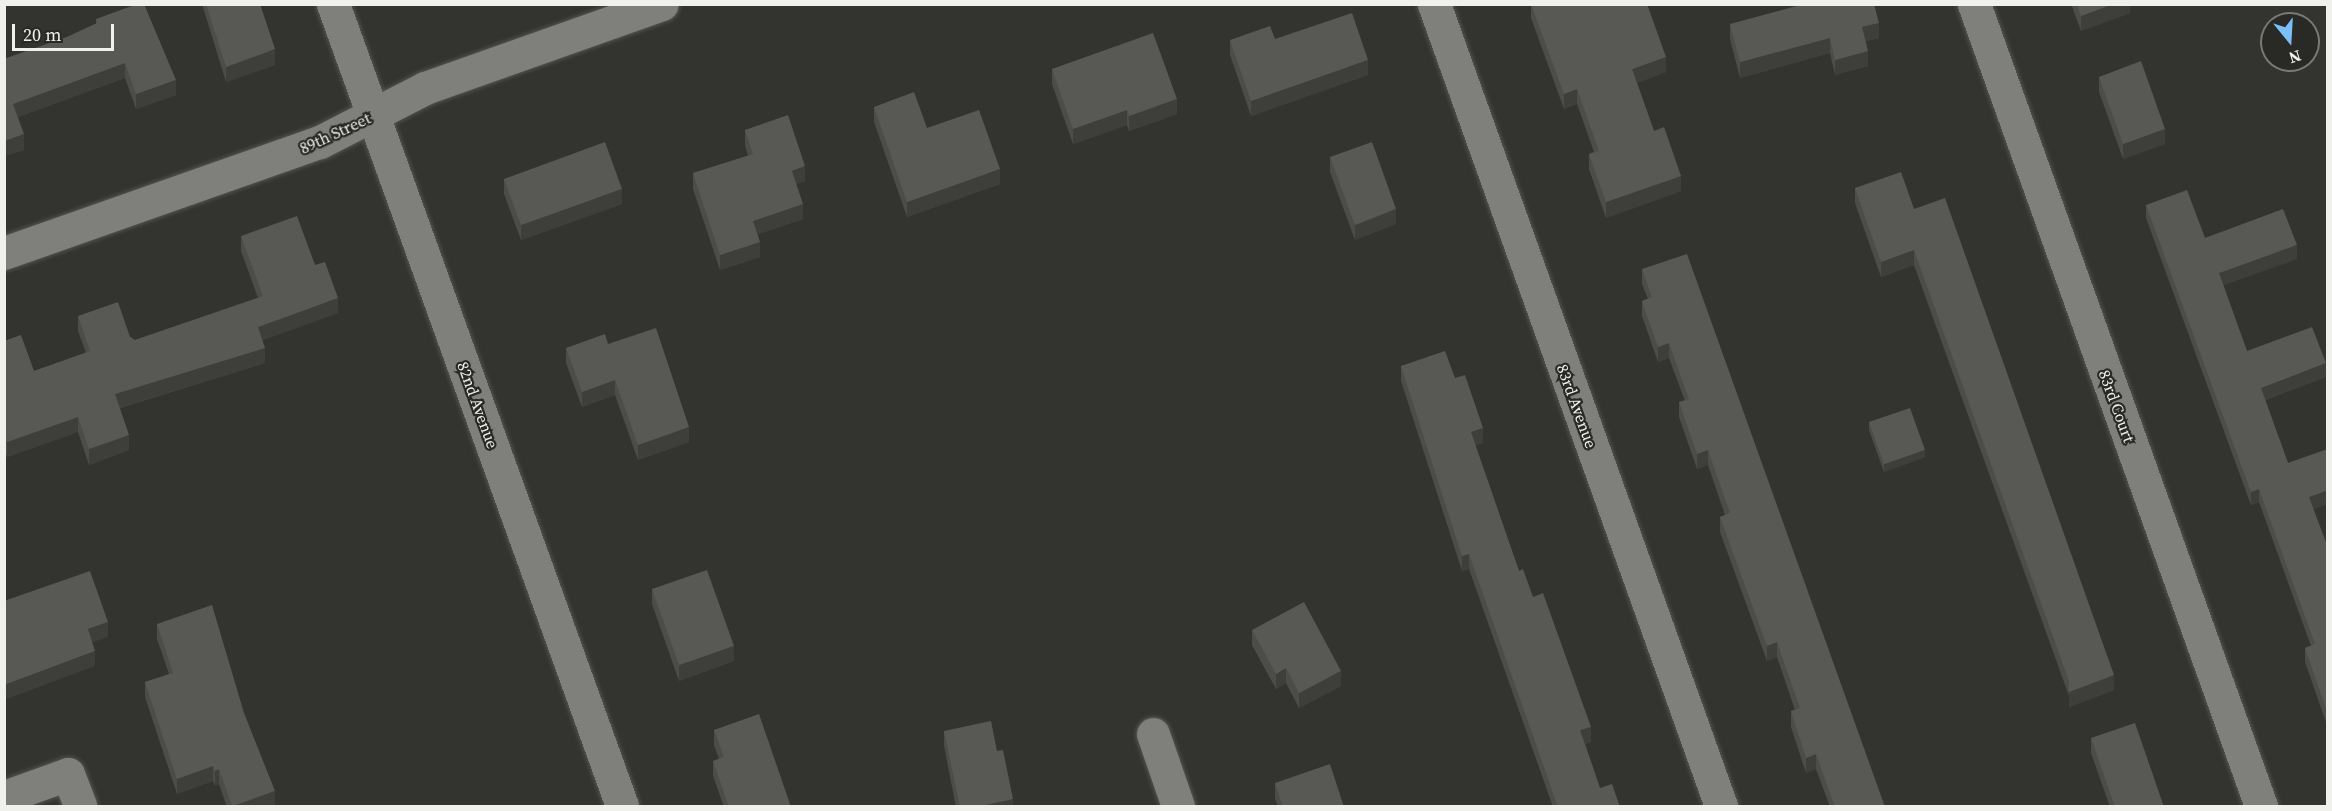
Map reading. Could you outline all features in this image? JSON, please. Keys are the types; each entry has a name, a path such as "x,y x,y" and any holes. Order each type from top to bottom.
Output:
{"street":[{"name":"82nd Avenue","path":"333,4 622,807"},
{"name":"89th Street","path":"4,253 320,142 425,88 662,4"},
{"name":"83rd Avenue","path":"1434,4 1721,807"},
{"name":"83rd Court","path":"1974,4 2261,807"},
{"path":"1153,734 1178,807"},
{"path":"4,797 68,774 80,807"}],"building":[{"path":"137,4 144,4 176,80 136,94 125,63 13,104 24,134 4,141 4,59 67,37 97,23 96,19"},
{"path":"206,4 260,4 275,49 226,67"},
{"path":"1531,4 1647,4 1666,57 1632,69 1654,131 1664,127 1681,176 1606,202 1589,154 1599,151 1577,89 1564,94"},
{"path":"1804,4 1874,4 1879,23 1862,27 1868,51 1835,60 1830,38 1740,62 1730,24"},
{"path":"2077,4 2113,4 2081,16"},
{"path":"1352,13 1368,60 1251,101 1230,40 1270,26 1275,39"},
{"path":"1153,33 1177,99 1129,116 1127,110 1073,129 1052,69"},
{"path":"2141,61 2165,129 2123,144 2099,77"},
{"path":"914,92 927,128 979,110 1000,169 907,202 874,107"},
{"path":"788,115 805,166 792,171 803,204 753,221 760,242 720,255 693,173 753,154 745,130"},
{"path":"605,142 622,189 521,225 504,179"},
{"path":"1372,142 1396,209 1355,225 1330,157"},
{"path":"1901,172 1914,209 1945,198 2114,675 2069,692 2069,681 1914,250 1881,262 1855,188"},
{"path":"2187,190 2205,238 2283,209 2297,245 2219,273 2247,351 2312,327 2326,363 2261,388 2288,463 2328,449 2328,490 2309,497 2328,548 2328,714 2305,648 2315,644 2259,489 2251,492 2146,205"},
{"path":"297,216 315,265 325,262 338,298 258,327 265,348 115,394 129,435 89,449 78,417 7,442 4,434 4,341 21,335 34,371 90,351 78,316 118,302 130,337 135,340 263,296 241,236"},
{"path":"1687,254 1885,807 1835,807 1816,754 1806,758 1791,711 1800,708 1777,642 1767,646 1720,517 1730,513 1708,450 1697,454 1679,402 1689,399 1669,343 1658,347 1642,301 1652,297 1642,269"},
{"path":"656,328 689,427 638,445 615,380 582,392 566,348 605,334 608,344"},
{"path":"1445,351 1455,378 1465,375 1483,428 1471,432 1519,571 1523,569 1533,597 1543,593 1591,727 1580,730 1600,788 1612,784 1620,807 1558,807 1469,554 1462,556 1401,366"},
{"path":"1910,408 1925,450 1884,464 1869,422"},
{"path":"707,570 734,646 679,665 652,589"},
{"path":"90,571 108,622 88,629 95,651 4,685 4,601"},
{"path":"1304,602 1341,671 1299,693 1286,668 1276,674 1252,630"},
{"path":"212,605 244,713 275,791 232,806 219,769 215,771 213,766 177,779 145,682 173,673 157,624"},
{"path":"759,714 791,807 729,807 713,761 724,757 714,730"},
{"path":"991,721 997,751 1003,750 1013,799 976,807 960,807 944,731"},
{"path":"2135,723 2164,807 2115,807 2091,738"},
{"path":"1330,764 1344,807 1283,807 1275,783"}]}
